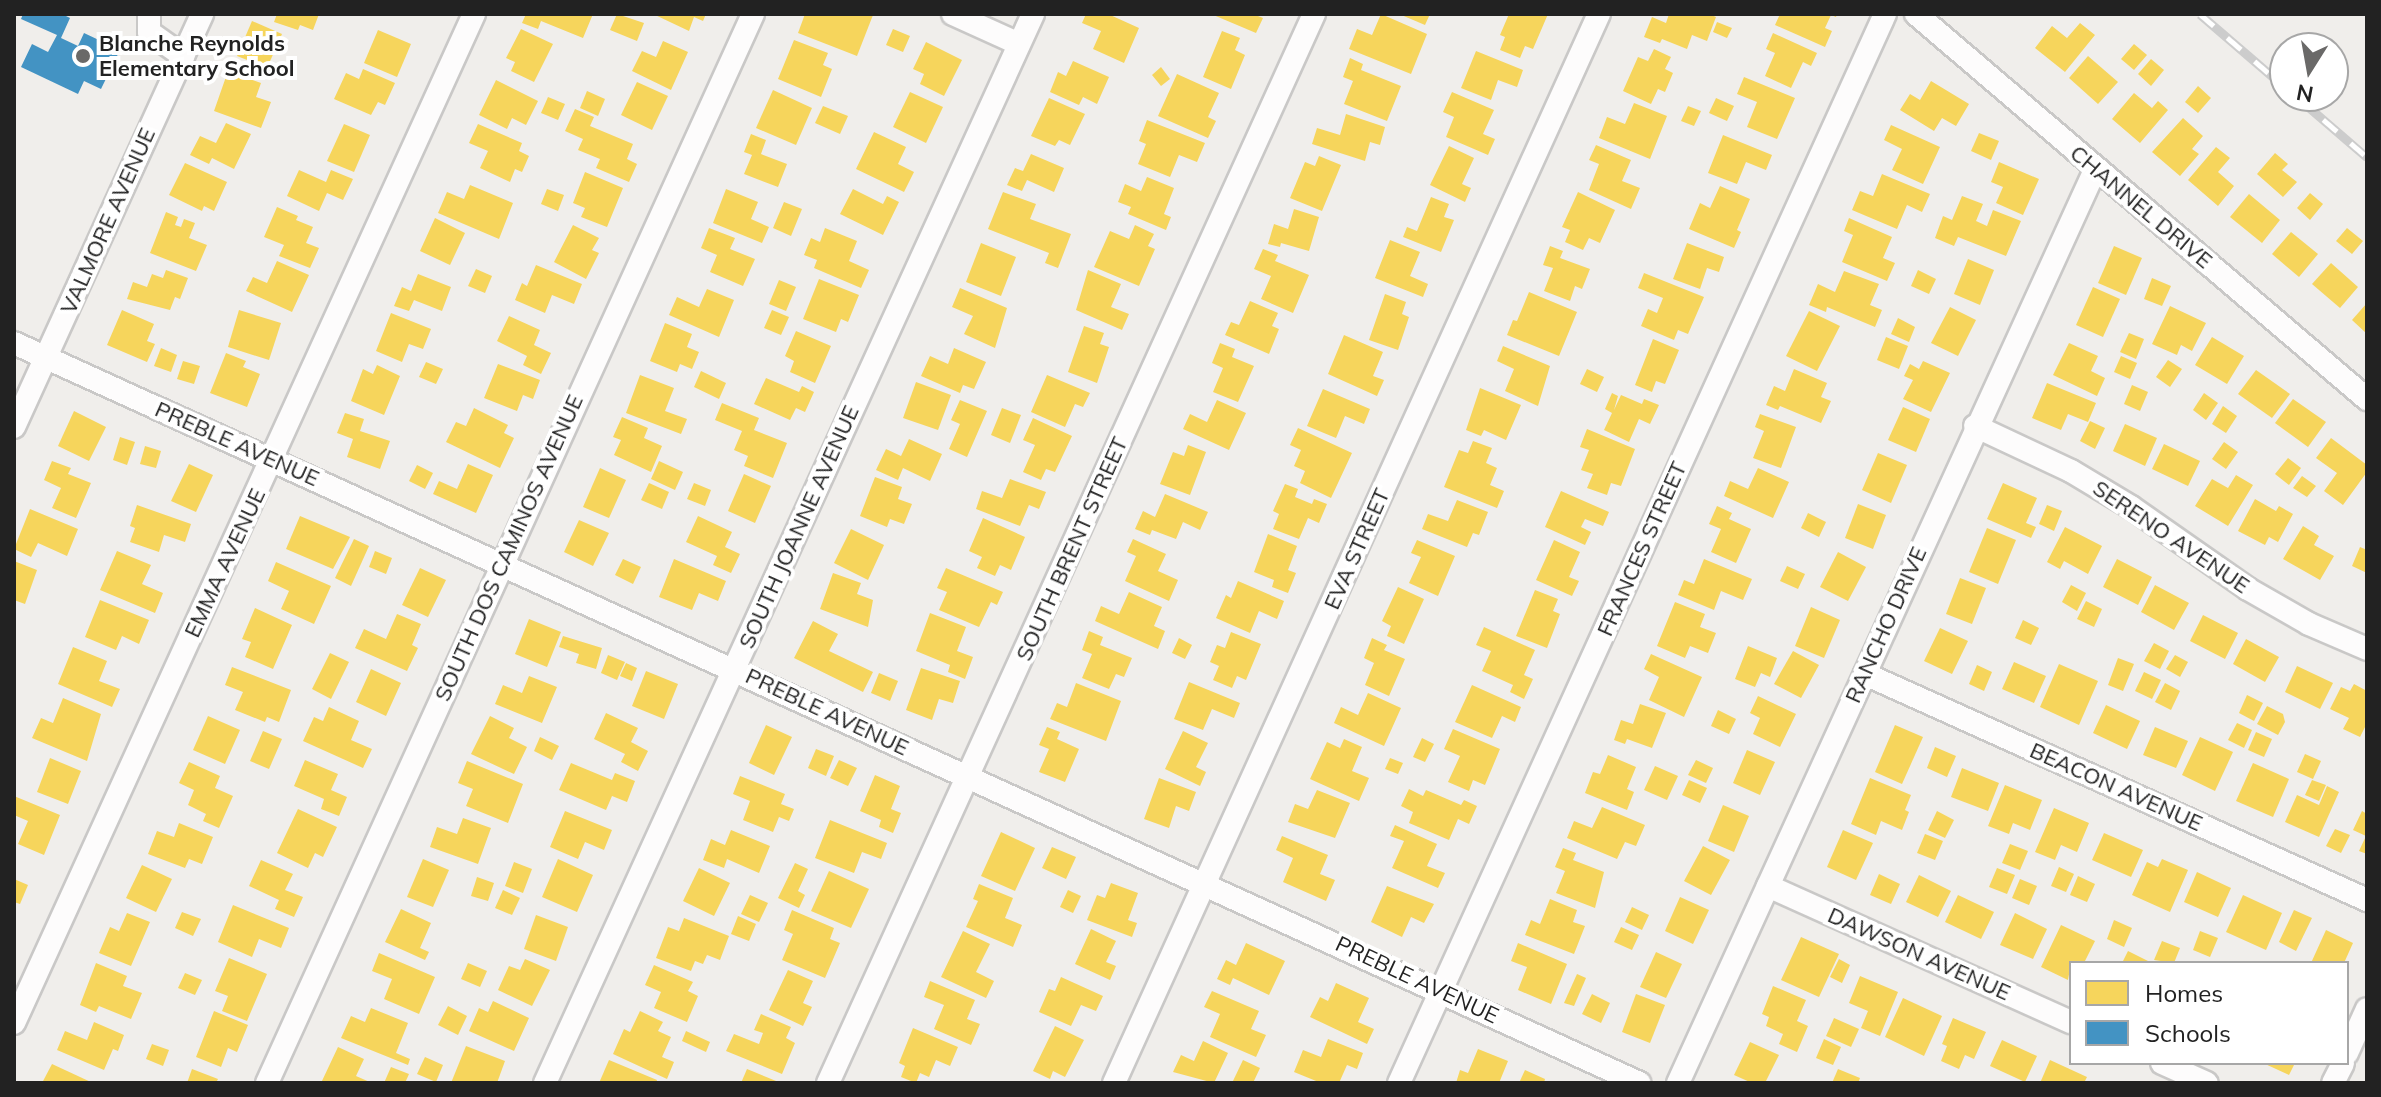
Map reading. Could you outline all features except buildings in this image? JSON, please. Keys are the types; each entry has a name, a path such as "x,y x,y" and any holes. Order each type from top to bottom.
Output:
{"street":[{"path":"149,14 149,32 183,56"},
{"name":"VALMORE AVENUE","path":"14,427 202,14"},
{"name":"EMMA AVENUE","path":"14,1023 474,14"},
{"name":"SOUTH DOS CAMINOS AVENUE","path":"267,1083 753,14"},
{"path":"953,14 1019,44"},
{"name":"SOUTH JOANNE AVENUE","path":"545,1083 1033,14"},
{"name":"SOUTH BRENT STREET","path":"828,1083 1314,14"},
{"name":"EVA STREET","path":"1114,1083 1599,14"},
{"name":"FRANCES STREET","path":"1399,1083 1885,14"},
{"name":"CHANNEL DRIVE","path":"1916,14 2367,399"},
{"name":"RANCHO DRIVE","path":"1678,1083 1975,426 2096,168"},
{"name":"PREBLE AVENUE","path":"14,343 1639,1083"},
{"name":"SERENO AVENUE","path":"1975,426 2071,471 2131,507 2248,589 2309,624 2367,649"},
{"name":"BEACON AVENUE","path":"1865,674 2367,900"},
{"name":"DAWSON AVENUE","path":"1768,886 2069,1021"},
{"path":"2349,1049 2367,1009"},
{"path":"2166,1065 2207,1083"},
{"path":"2333,1083 2342,1065"}],"railway":[{"path":"2200,14 2269,73"},
{"path":"2315,112 2367,157"}],"place":[{"name":"Blanche Reynolds Elementary School","path":"83,56"}]}
